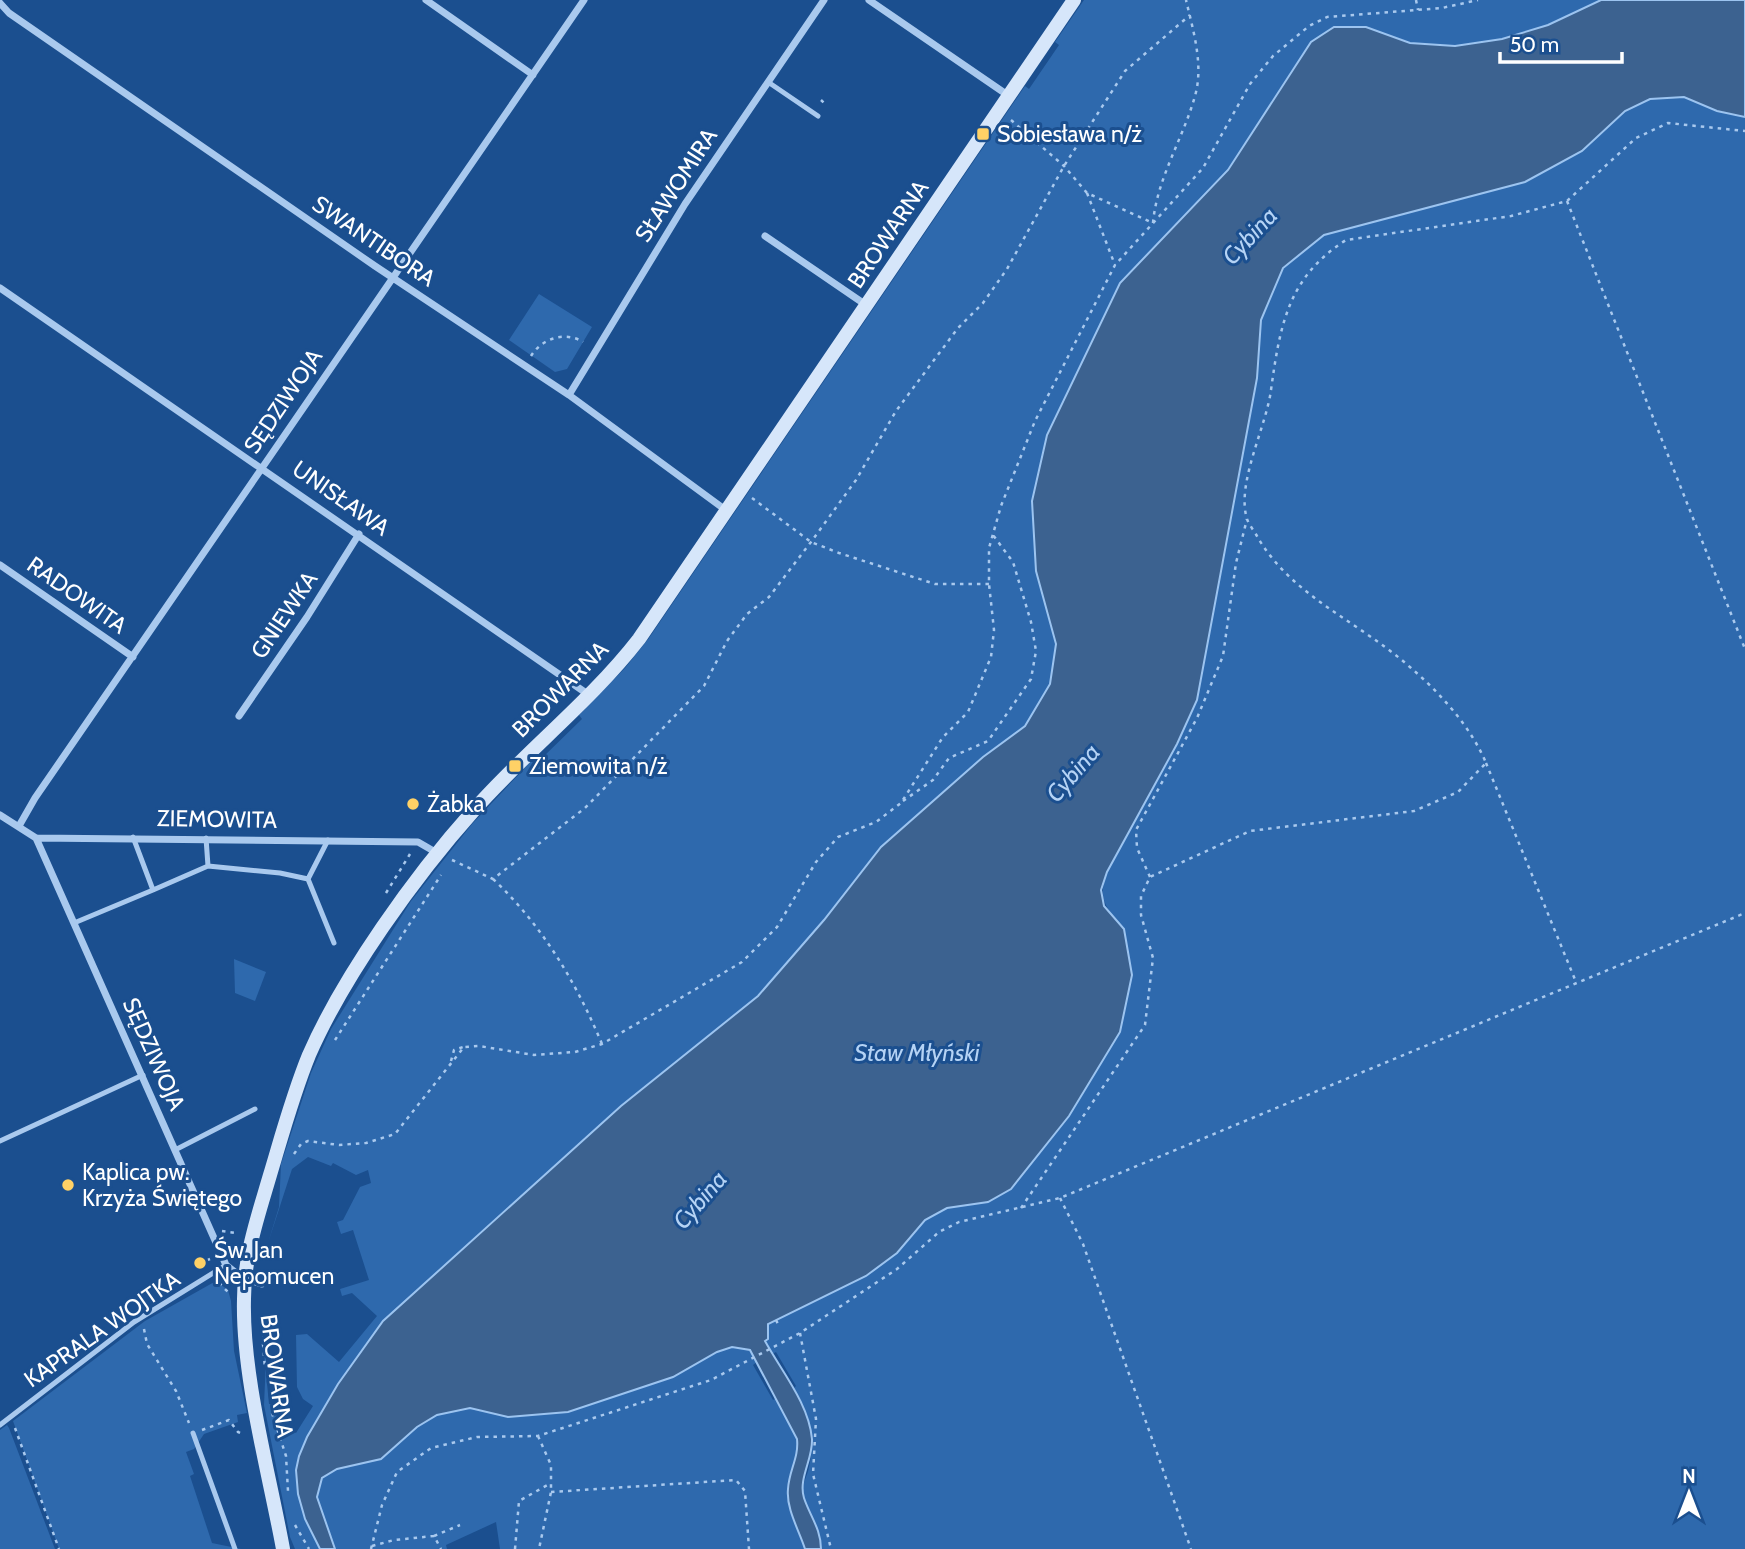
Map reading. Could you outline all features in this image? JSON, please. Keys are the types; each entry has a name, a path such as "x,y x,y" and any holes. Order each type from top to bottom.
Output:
{"street":[{"path":"426,0 533,75"},
{"name":"SĘDZIWOJA","path":"19,826 262,467 584,0"},
{"name":"SŁAWOMIRA","path":"569,395 685,204 824,0"},
{"path":"870,0 1009,96"},
{"name":"BROWARNA","path":"284,1549 246,1339 245,1280 252,1234 310,1053 382,932 495,786 589,695 639,639 1074,0"},
{"name":"SWANTIBORA","path":"0,3 9,13 569,395 727,511"},
{"path":"765,236 867,305"},
{"name":"UNISŁAWA","path":"0,288 589,695"},
{"name":"GNIEWKA","path":"239,716 307,617 359,534"},
{"name":"RADOWITA","path":"0,565 133,657"},
{"path":"0,815 36,838"},
{"name":"SĘDZIWOJA","path":"36,838 143,1075 208,1228 226,1265 245,1280"},
{"name":"ZIEMOWITA","path":"36,838 418,842 442,856"}],"lane":[{"path":"768,82 818,116"},
{"path":"133,837 153,890"},
{"path":"206,838 208,866"},
{"path":"328,840 308,879 334,943"},
{"path":"74,923 208,866 280,873 308,879"},
{"path":"0,1141 143,1075"},
{"path":"175,1150 255,1109"},
{"name":"KAPRALA WOJTKA","path":"0,1425 145,1315 226,1265"},
{"path":"245,1280 262,1285"},
{"path":"193,1433 235,1549"}],"path":[{"path":"1153,223 1155,202 1196,94 1198,62 1186,0"},
{"path":"1416,0 1418,10"},
{"path":"901,803 943,737 968,712 991,657 994,630 989,584 989,548 993,535 1034,421 1115,265 1203,167 1250,84 1273,56 1309,26 1327,17 1418,10 1479,0"},
{"path":"493,879 585,808 704,686 727,641 747,614 769,597 811,542 856,480 896,411 958,328 983,303 1007,269 1064,166 1125,71 1190,15"},
{"path":"1000,110 1064,166 1087,193 1115,265"},
{"path":"1150,877 1137,848 1136,830 1197,718 1223,656 1236,563 1247,519 1247,481 1268,417 1285,313 1304,275 1323,254 1346,240 1510,216 1567,201 1636,138 1668,122 1745,131"},
{"path":"1087,193 1153,223"},
{"path":"1567,201 1745,649"},
{"path":"531,355 538,346 553,339 571,337 583,342"},
{"path":"741,490 811,542 935,584 989,584"},
{"path":"1247,519 1270,558 1308,595 1410,667 1475,738 1576,982"},
{"path":"295,1150 308,1140 340,1145 366,1143 395,1134 464,1047 479,1046 534,1055 575,1052 602,1044 741,962 777,927 816,862 838,837 876,822 933,780 949,758 988,741 1031,679 1036,651 1031,622 1013,562 993,535"},
{"path":"1021,1209 1145,1025 1153,958 1141,915 1141,896 1150,877 1250,831 1414,811 1458,793 1486,763"},
{"path":"331,1047 363,992 437,885 442,856 493,879 508,893 559,958 585,1004 602,1044"},
{"path":"372,1548 382,1505 397,1472 431,1448 477,1437 538,1436 711,1380 800,1333 897,1269 939,1232 959,1222 1059,1198 1745,913"},
{"path":"291,1161 296,1140"},
{"path":"1059,1198 1083,1244 1191,1549"},
{"path":"208,1228 243,1234"},
{"path":"200,1263 212,1259"},
{"path":"145,1315 147,1344 176,1391 193,1433 229,1420 238,1432 245,1434 261,1431"},
{"path":"800,1333 816,1419 813,1474 831,1549"},
{"path":"270,1409 286,1456 289,1496"},
{"path":"11,1416 59,1549"},
{"path":"538,1436 551,1465 551,1492 539,1549"},
{"path":"551,1492 736,1480 745,1491 749,1549"},
{"path":"514,1549 519,1501 551,1483"},
{"path":"294,1522 309,1549"},
{"path":"372,1548 394,1540 434,1536 460,1525"},
{"path":"434,1536 441,1549"}],"shaded area":[{"path":"1084,0 1601,0 1548,25 1502,39 1455,46 1410,43 1366,27 1311,42 1228,170 1120,283 1047,435 1032,502 1036,571 1056,644 1050,684 1025,726 983,757 881,847 824,920 758,996 621,1106 383,1321 305,1519 320,1549 295,1549 290,1537 264,1405 266,1369 269,1404 281,1404 284,1425 296,1433 313,1406 303,1399 297,1387 296,1335 307,1334 339,1362 377,1316 352,1293 342,1296 340,1289 369,1280 353,1230 341,1234 337,1222 343,1220 360,1187 371,1183 368,1170 356,1175 333,1163 331,1166 308,1157 292,1169 268,1243 279,1207 281,1164 311,1073 331,1029 411,901 472,824 537,755 541,759 582,719 579,715 625,668 649,638 1025,86 1029,89 1059,45 1055,42"},
{"path":"1684,97 1717,111 1745,117 1745,1549 821,1549 817,1529 803,1494 812,1446 809,1426 793,1389 796,1386 776,1352 772,1354 765,1341 768,1324 897,1253 925,1220 947,1208 988,1202 1011,1189 1069,1116 1120,1032 1124,929 1105,903 1104,882 1177,744 1197,700 1257,378 1261,320 1283,268 1324,235 1525,182 1582,151 1625,111 1650,99"},
{"path":"539,294 592,327 567,369 555,372 509,340"},
{"path":"234,959 266,972 255,1001 235,993"},
{"path":"216,1281 228,1290 231,1301 234,1351 247,1413 237,1415 238,1422 204,1434 194,1449 186,1452 194,1474 190,1476 212,1543 241,1549 59,1549 13,1421 145,1321"},
{"path":"732,1347 750,1350 757,1362 753,1365 773,1400 777,1398 797,1439 799,1455 788,1487 788,1501 805,1549 500,1549 496,1522 446,1545 447,1549 335,1549 317,1497 322,1478 337,1469 382,1459 417,1427 437,1415 470,1408 508,1417 673,1377 717,1352"},
{"path":"7,1425 55,1549 0,1549 0,1430"}],"water":[{"name":"Staw Młyński","path":"1601,0 1745,0 1745,117 1717,111 1684,97 1650,99 1625,111 1582,151 1525,182 1324,235 1283,268 1261,320 1257,378 1197,700 1177,744 1107,872 1101,890 1104,906 1124,929 1132,975 1120,1032 1069,1116 1011,1189 988,1202 947,1208 925,1220 897,1253 866,1276 768,1324 768,1339 765,1341 794,1388 810,1426 812,1446 803,1491 817,1529 821,1549 805,1549 789,1504 789,1482 797,1452 797,1439 750,1350 732,1347 717,1352 673,1377 568,1412 508,1417 470,1408 437,1415 417,1427 381,1459 337,1469 322,1478 317,1497 335,1549 320,1549 305,1519 298,1494 296,1470 299,1456 338,1384 383,1321 621,1106 758,996 824,920 881,847 983,757 1025,726 1050,684 1056,644 1036,571 1032,501 1047,435 1120,283 1228,170 1311,42 1334,27 1366,27 1410,43 1455,46 1502,39 1548,25"}],"place":[{"name":"Sobiesława n/ż","path":"983,134"},
{"name":"Ziemowita n/ż","path":"515,766"},
{"name":"Żabka","path":"413,804"},
{"name":"Kaplica pw. Krzyża Świętego","path":"68,1185"},
{"name":"Św. Jan Nepomucen","path":"200,1263"}],"water label":[{"name":"Cybina","path":"1250,236"},
{"name":"Cybina","path":"1073,773"},
{"name":"Cybina","path":"700,1200"}]}
